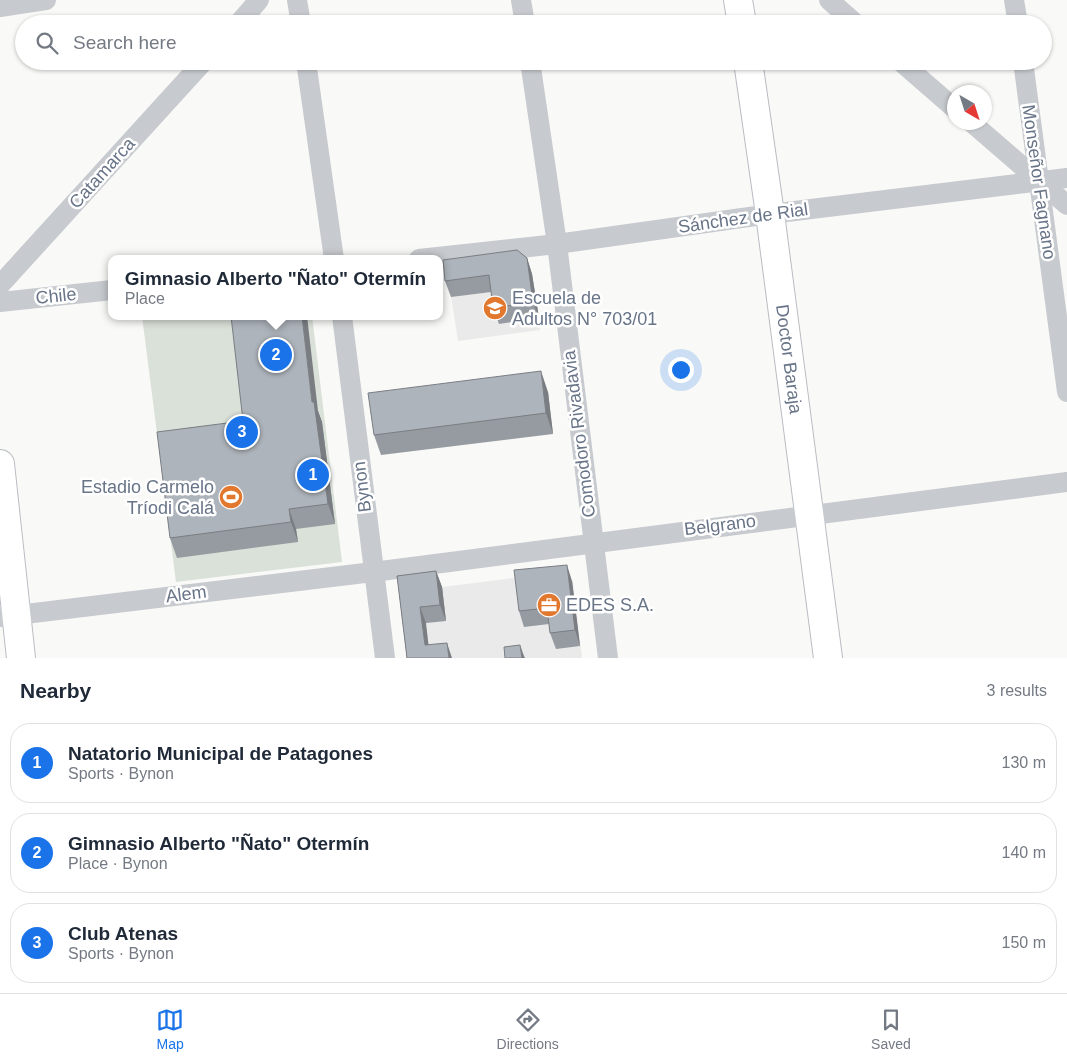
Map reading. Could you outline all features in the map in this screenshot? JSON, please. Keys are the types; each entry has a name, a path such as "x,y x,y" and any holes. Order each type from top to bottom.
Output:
{"street":[{"path":"0,7 46,0"},
{"path":"246,15 259,0"},
{"path":"297,0 300,15"},
{"path":"521,0 524,15"},
{"path":"738,0 740,15"},
{"path":"829,0 846,15"},
{"path":"1014,0 1016,15"},
{"name":"Catamarca","path":"0,285 196,70"},
{"path":"307,70 333,255"},
{"name":"Comodoro Rivadavia","path":"531,70 557,244 592,542 608,658"},
{"name":"Doctor Baraja","path":"749,70 828,658"},
{"path":"910,70 947,102"},
{"name":"Monseñor Fagnano","path":"1024,70 1067,392"},
{"path":"980,130 1067,204"},
{"name":"Sánchez de Rial","path":"443,256 557,244 770,214 1067,178"},
{"name":"Chile","path":"0,302 108,290"},
{"name":"Bynon","path":"342,320 384,658"},
{"path":"0,464 8,616 21,658"},
{"name":"Belgrano","path":"373,572 592,542 1067,482"},
{"name":"Alem","path":"8,616 373,572"}],"shaded area":[{"name":"Escuela de Adultos N° 703/01","path":"532,274 540,330 458,341 448,276"},
{"path":"143,320 312,320 342,562 176,582"},
{"name":"EDES S.A.","path":"563,572 573,581 582,658 410,658 402,592"}],"building":[{"path":"517,250 527,258 533,302 493,308 489,275 445,281 443,260"},
{"path":"231,320 302,320 312,402 314,402 328,504 289,509 291,522 170,538 157,432 243,421"},
{"path":"541,371 546,413 374,435 368,393"},
{"name":"EDES S.A.","path":"567,565 575,630 550,633 547,608 519,611 514,570"},
{"path":"436,571 440,605 420,607 425,645 447,643 449,658 407,658 397,576"},
{"path":"520,645 522,658 505,658 504,647"}],"place":[{"name":"Escuela de Adultos N° 703/01","path":"495,308"},
{"name":"Gimnasio Alberto \"Ñato\" Otermín","path":"276,355"},
{"name":"Club Atenas","path":"242,432"},
{"name":"Natatorio Municipal de Patagones","path":"313,475"},
{"name":"Estadio Carmelo Tríodi Calá","path":"231,497"},
{"name":"EDES S.A.","path":"549,605"}]}
